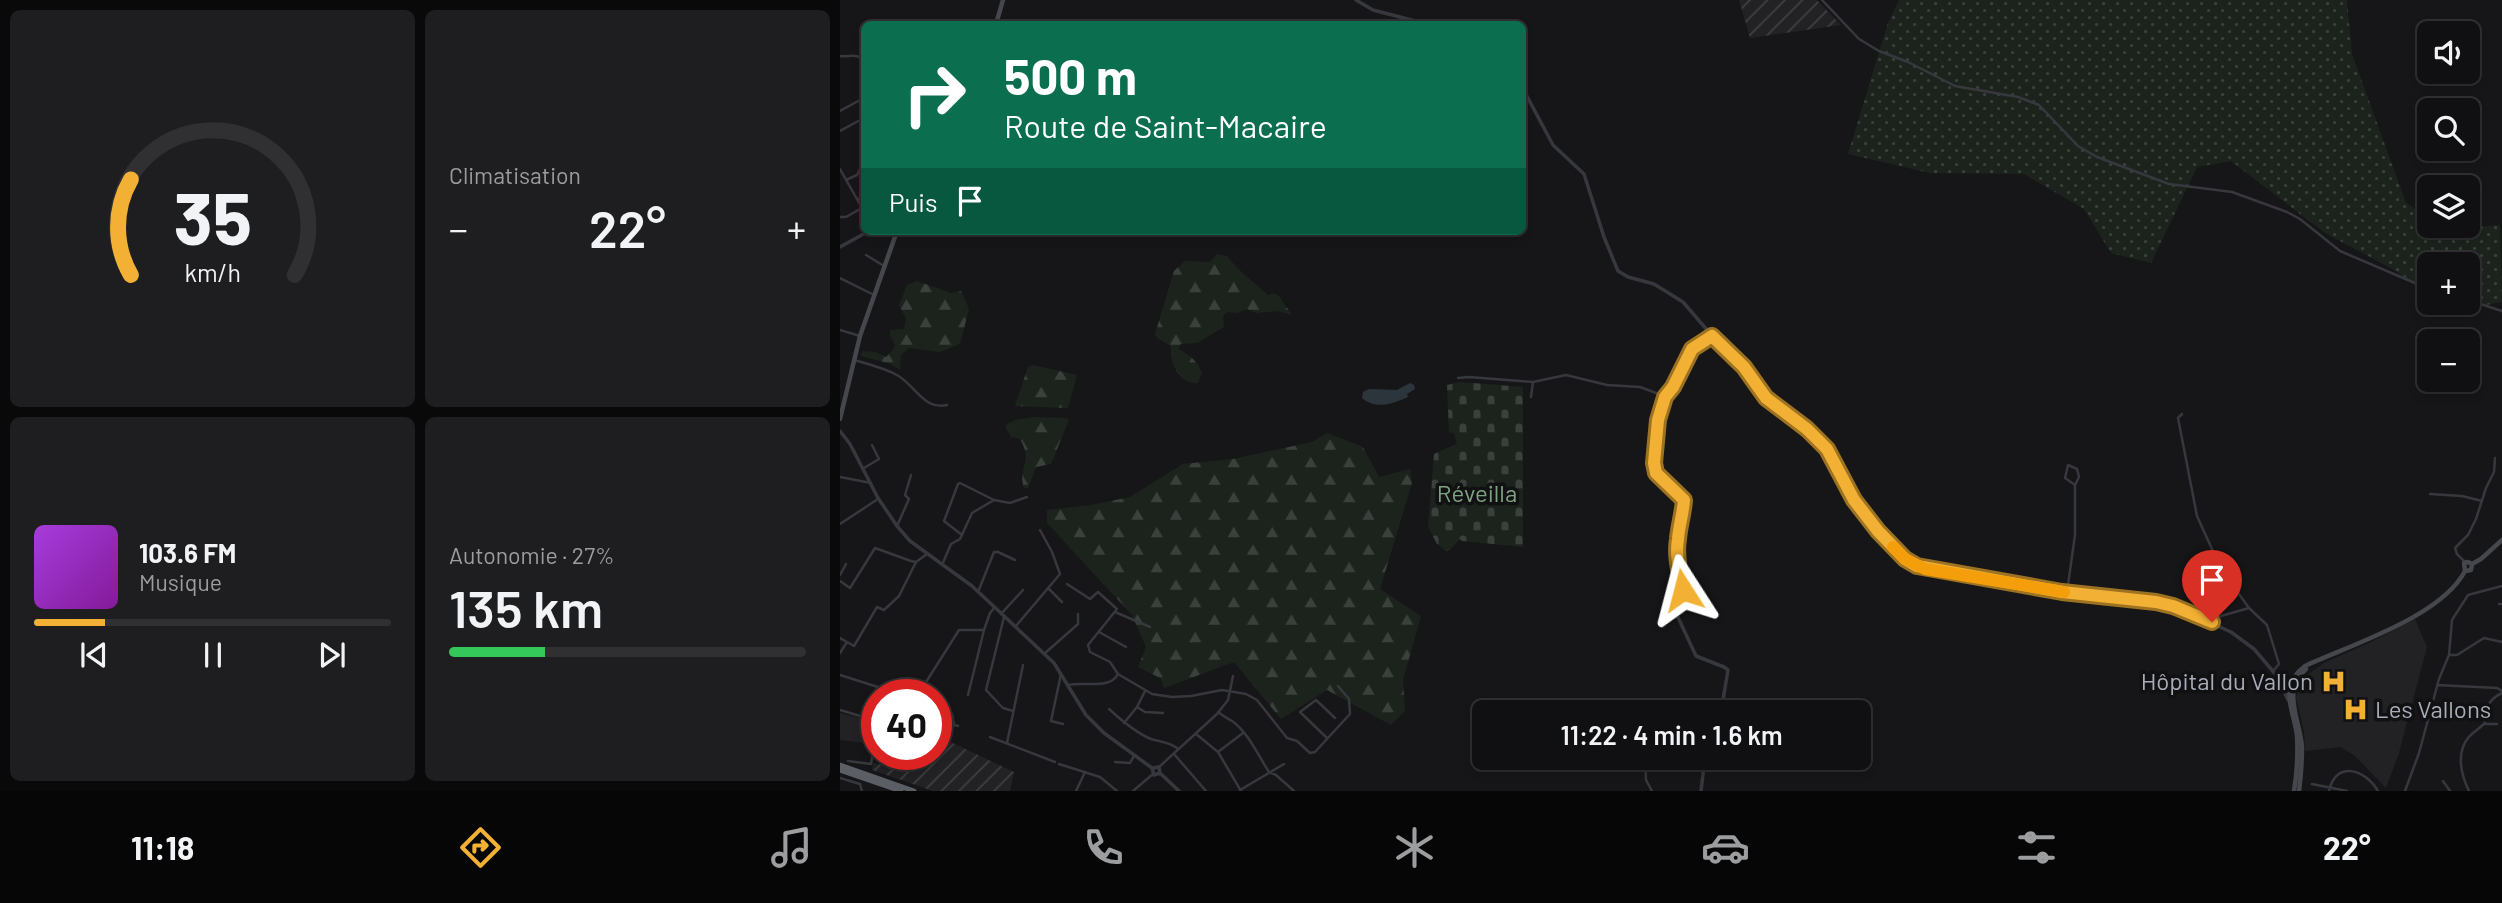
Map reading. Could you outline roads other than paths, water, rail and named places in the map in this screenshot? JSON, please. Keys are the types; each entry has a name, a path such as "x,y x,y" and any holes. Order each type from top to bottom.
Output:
{"highway":[{"path":"840,768 901,791"},
{"path":"840,768 914,791"}],"main road":[{"path":"997,21 1003,0"},
{"path":"840,419 860,336 896,235"},
{"path":"2465,571 2465,562 2472,564 2481,559 2502,540"},
{"path":"2297,791 2297,737 2288,700 2292,683 2300,670 2405,621 2445,594 2465,571 2471,570 2472,564"},
{"path":"2297,791 2302,747 2292,693 2297,679 2315,662"}],"street":[{"path":"1356,0 1373,10 1415,21"},
{"path":"1822,0 1859,39 1879,51 1908,62 1955,86 2018,97 2039,105 2078,146 2097,157 2169,184 2217,189 2261,202 2300,219 2344,253 2417,284"},
{"path":"840,58 858,55 861,59"},
{"path":"1526,95 1553,145 1584,174 1618,271 1628,277 1654,284 1683,302 1712,336 1744,367 1766,398 1807,429 1827,449 1854,500 1878,531 1905,559 1925,569 2173,606 2231,632 2246,643 2277,676 2288,700"},
{"path":"840,111 861,101"},
{"path":"840,131 861,120"},
{"path":"841,183 857,175 861,167"},
{"path":"840,169 861,206"},
{"path":"857,199 861,198"},
{"path":"840,217 846,217 861,209"},
{"path":"840,247 862,235"},
{"path":"866,255 884,266"},
{"path":"840,278 874,295"},
{"path":"2480,304 2502,311"},
{"path":"840,330 860,336"},
{"path":"1712,336 1692,349 1665,397 1658,420 1654,463 1656,473 1684,500 1677,540 1677,558 1683,590 1676,613 1696,656 1728,670 1723,700"},
{"path":"854,360 898,376 927,403 947,405"},
{"path":"1458,378 1533,382 1566,375 1607,385 1640,387 1665,397"},
{"path":"1531,397 1533,382"},
{"path":"2182,414 2178,418 2196,516 2221,569 2249,608 2267,625 2279,664 2273,671"},
{"path":"840,431 864,468 878,498 910,541 978,592 1054,663 1086,715 1104,733 1152,768 1158,767 1179,750 1218,712 1228,700 1233,676"},
{"path":"864,468 879,459 872,445"},
{"path":"2465,562 2455,548 2471,530 2494,472 2495,458"},
{"path":"2067,592 2075,535 2076,485 2079,477 2077,469 2068,465 2065,478 2076,485"},
{"path":"897,526 909,499 905,495 911,475"},
{"path":"840,477 871,483"},
{"path":"962,535 944,521 958,484 994,500 1010,503 1027,497"},
{"path":"2430,494 2462,496 2482,501"},
{"path":"840,524 878,498"},
{"path":"942,565 951,544 960,539 972,513 994,500"},
{"path":"1015,627 1060,574 1041,530"},
{"path":"840,581 850,588 875,548 916,562"},
{"path":"978,592 994,552 1016,560"},
{"path":"840,638 853,646 877,607 884,610 899,596 916,562 926,554"},
{"path":"840,575 846,564"},
{"path":"1068,584 1086,598 1090,599 1098,592 1116,611 1150,627"},
{"path":"2405,791 2449,655 2452,620 2464,598 2475,591 2502,586"},
{"path":"1048,588 1062,602"},
{"path":"1013,711 1003,708 986,690 1002,616 1023,590"},
{"path":"968,695 984,630 990,613 995,608"},
{"path":"2207,620 2249,608"},
{"path":"1116,611 1090,642 1088,650 1110,662 1118,674 1145,690 1172,697 1222,690 1246,694 1257,700 1287,738 1297,741 1310,753 1315,752 1350,714 1349,699 1338,687"},
{"path":"1044,654 1078,624 1078,614"},
{"path":"927,679 959,630 984,630"},
{"path":"1099,632 1126,647"},
{"path":"2449,655 2457,655 2484,638 2502,642"},
{"path":"840,653 846,642"},
{"path":"1007,743 1023,665"},
{"path":"2297,717 2291,700 2292,683 2301,671 2305,670"},
{"path":"1061,674 1051,721 1063,724"},
{"path":"1068,685 1114,682 1118,674"},
{"path":"840,675 861,682"},
{"path":"2277,676 2292,683"},
{"path":"2282,683 2292,683"},
{"path":"2438,685 2497,688 2502,692 2491,699 2487,706 2484,724"},
{"path":"1124,723 1137,708 1145,690"},
{"path":"1327,737 1300,712 1316,700 1335,718"},
{"path":"1137,708 1145,712 1163,713"},
{"path":"1109,709 1124,723 1149,738 1179,750"},
{"path":"840,710 861,716"},
{"path":"1218,712 1243,733 1269,772 1294,791"},
{"path":"952,714 954,725 958,726"},
{"path":"2469,791 2463,775 2461,752 2468,737 2484,724 2497,724"},
{"path":"1217,752 1243,733"},
{"path":"1196,734 1217,752 1241,790 1284,764"},
{"path":"990,737 1100,777 1117,791"},
{"path":"1174,754 1206,791"},
{"path":"1115,762 1130,763 1134,756"},
{"path":"848,761 861,763"},
{"path":"1158,767 1160,773 1179,791"},
{"path":"1152,768 1153,774"},
{"path":"1645,770 1646,780 1652,791"},
{"path":"1701,791 1704,770"},
{"path":"1076,791 1086,772"},
{"path":"2329,789 2332,779 2338,774 2356,772 2368,777 2378,791"},
{"path":"1133,791 1153,774 1160,773"},
{"path":"840,778 860,784 862,791"},
{"path":"2443,781 2449,791"},
{"path":"2312,784 2347,791"}],"place":[{"name":"Hôpital du Vallon","path":"2333,682"},
{"name":"Les Vallons","path":"2355,710"}],"park label":[{"name":"Réveilla","path":"1477,494"}]}
